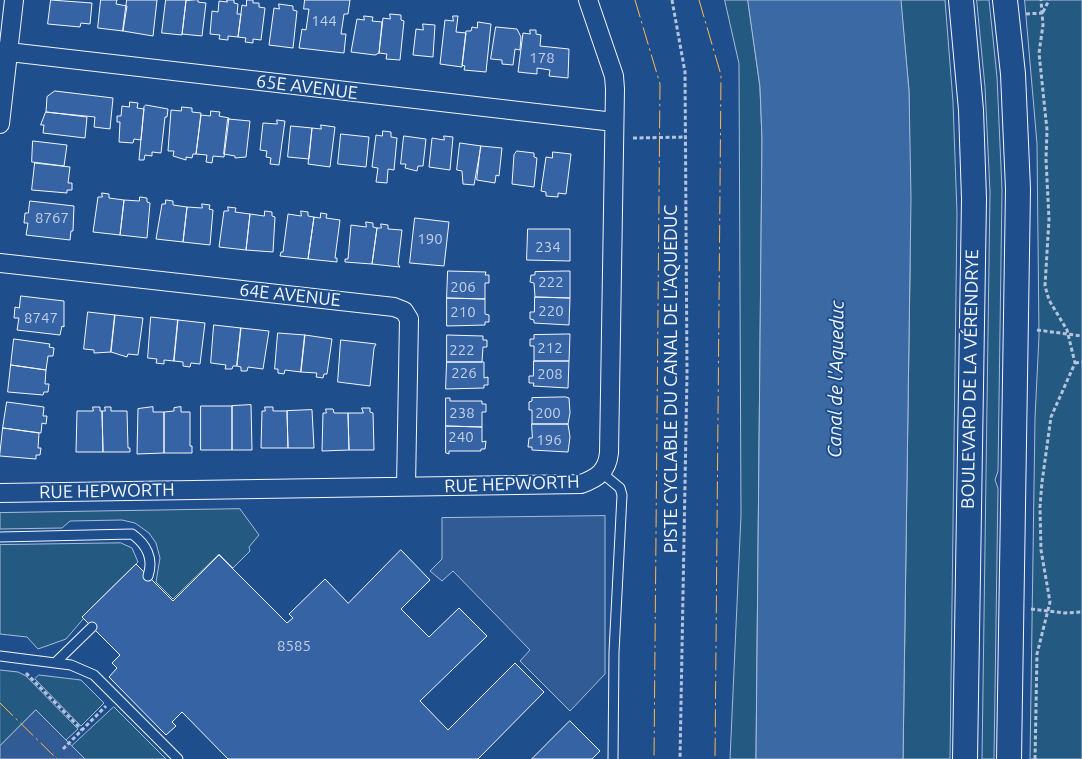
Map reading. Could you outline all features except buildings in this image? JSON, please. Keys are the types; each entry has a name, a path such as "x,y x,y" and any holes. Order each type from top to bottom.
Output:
{"main road":[{"name":"BOULEVARD DE LA VÉRENDRYE","path":"961,0 971,110 974,199 965,759"},
{"path":"1005,0 1013,74 1018,189 1010,759"}],"street":[{"path":"0,124 4,52 14,0"},
{"name":"RUE HEPWORTH","path":"0,493 580,484 602,473 608,463 609,452 614,76 588,0"},
{"name":"65E AVENUE","path":"4,52 614,122"},
{"name":"64E AVENUE","path":"0,263 394,307 404,311 409,319 406,486"}],"lane":[{"path":"602,473 620,488 622,494 614,652 613,759"},
{"path":"0,537 132,534 140,540 149,553 150,570 148,576"},
{"path":"55,663 92,626"},
{"path":"0,656 71,665 94,675 178,759"}],"path":[{"name":"PISTE CYCLABLE DU CANAL DE L'AQUEDUC","path":"672,0 685,72 686,138 687,374 680,759"},
{"path":"1035,759 1038,654 1050,595 1041,550 1040,507 1042,482 1051,417 1074,363 1064,322 1049,300 1045,286 1049,219 1046,164 1047,130 1039,53 1043,12 1041,0"},
{"path":"1043,12 1049,0"},
{"path":"1024,14 1043,12"},
{"path":"633,138 686,138"},
{"path":"1034,329 1082,336"},
{"path":"1074,363 1082,362"},
{"path":"1030,609 1048,609 1065,613 1082,612"},
{"path":"24,671 82,730"},
{"path":"63,749 110,703"}],"shaded area":[{"path":"725,0 748,0 760,87 762,139 756,759 730,759 741,515 739,64"},
{"path":"901,0 945,0 953,102 957,213 950,759 903,759 910,270 909,91"},
{"path":"977,0 989,0 997,77 1002,190 998,471 995,480 998,488 994,759 982,759 990,192 985,87"},
{"path":"1025,0 1082,0 1082,759 1030,759 1035,418 1039,336 1037,144"},
{"path":"240,509 259,535 249,547 250,551 233,568 219,554 173,599 156,582 160,558 156,543 149,533 135,523 122,520 70,521 62,528 0,529 0,513"},
{"path":"605,516 605,674 570,711 520,661 530,650 453,571 442,581 430,571 442,559 442,518"},
{"path":"121,543 132,548 138,562 83,616 84,618 66,639 38,649 27,637 0,634 0,545"},
{"path":"0,670 18,672 26,676 78,729 66,740 36,710 0,746"},
{"path":"39,675 81,680 104,703 81,726 35,679"},
{"path":"114,707 166,759 85,759 72,746"},
{"path":"36,710 85,759 0,759 0,746"}],"water":[{"name":"Canal de l'Aqueduc","path":"748,0 901,0 909,91 911,198 903,759 756,759 762,139 760,87"}],"power":[{"path":"635,0 660,84 654,759"},
{"path":"699,0 721,75 715,759"},
{"path":"0,703 57,759"}]}
